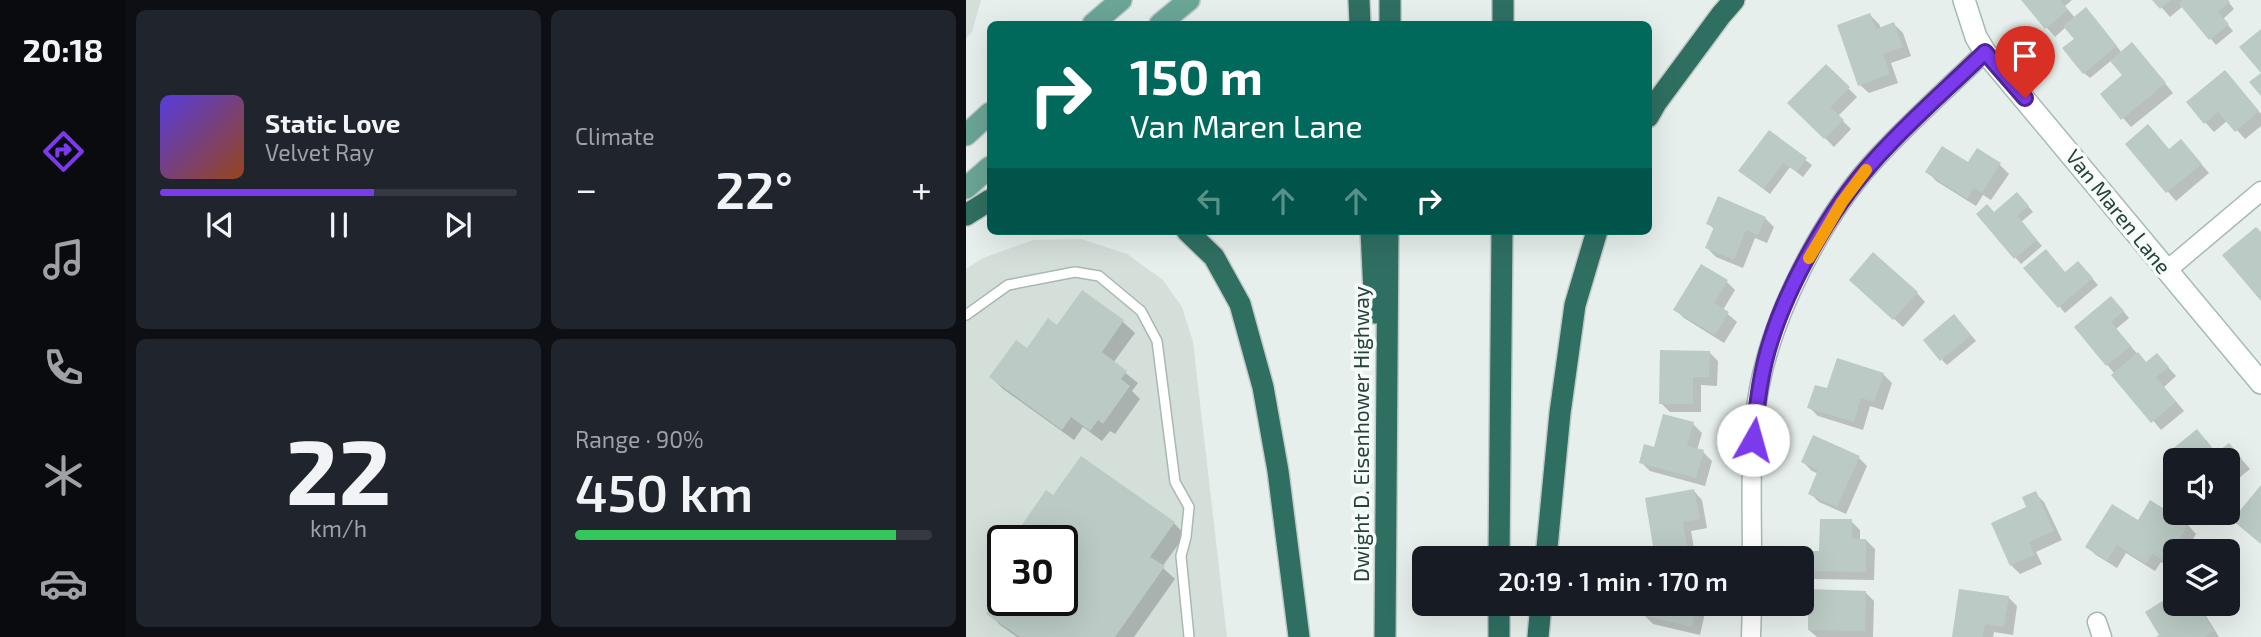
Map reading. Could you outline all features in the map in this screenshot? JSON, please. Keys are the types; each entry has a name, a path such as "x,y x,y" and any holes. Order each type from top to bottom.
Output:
{"highway":[{"path":"1359,0 1360,21"},
{"path":"1390,0 1390,21"},
{"path":"1503,0 1503,21"},
{"path":"1652,110 1734,0"},
{"path":"966,215 987,202"},
{"path":"1191,235 1214,257 1240,304 1263,387 1278,471 1299,637"},
{"path":"1371,235 1386,542"},
{"name":"Dwight D. Eisenhower Highway","path":"1385,637 1388,235"},
{"path":"1499,546 1502,235"},
{"path":"1547,546 1560,413 1575,305 1596,235"},
{"path":"1499,616 1499,637"},
{"path":"1538,637 1540,616"}],"main road":[{"path":"1096,21 1121,0"},
{"path":"1164,21 1189,0"},
{"name":"Van Maren Lane","path":"1964,0 1976,37 1985,52 2261,383"},
{"path":"966,135 987,117"},
{"path":"966,188 987,170"}],"street":[{"path":"1752,546 1753,440 1759,389 1770,341 1791,289 1842,202 1870,165 1985,52"},
{"path":"2166,271 2261,191"},
{"path":"1751,637 1752,616"}],"lane":[{"path":"966,315 1008,285 1075,272 1099,276 1141,310 1157,341 1175,482 1189,507 1181,556 1189,637"}],"shaded area":[{"path":"966,0 981,0 972,32 966,38"},
{"path":"1081,239 1127,254 1163,280 1182,307 1193,342 1227,637 966,637 966,269 983,258 1033,240"}],"building":[{"path":"2021,0 2060,0 2068,10 2045,29"},
{"path":"2152,0 2171,0 2160,9"},
{"path":"2183,0 2228,0 2230,2 2218,12 2229,24 2209,40 2179,4"},
{"path":"2086,7 2117,46 2083,74 2062,48 2074,39 2063,26"},
{"path":"1870,13 1876,29 1894,22 1903,47 1883,54 1890,74 1858,86 1837,25"},
{"path":"2261,29 2261,73 2239,47"},
{"path":"2132,42 2166,83 2121,120 2100,94 2122,75 2110,61"},
{"path":"1826,64 1850,87 1830,107 1844,120 1824,139 1787,103"},
{"path":"2225,70 2259,111 2235,132 2218,112 2204,124 2186,102"},
{"path":"2261,73 2261,96 2249,82"},
{"path":"2148,124 2169,149 2181,139 2202,164 2166,193 2125,144"},
{"path":"1769,130 1807,158 1797,172 1783,163 1764,189 1738,171"},
{"path":"1942,146 1968,162 1977,148 2001,163 1982,193 1974,188 1967,199 1925,172"},
{"path":"2017,192 2029,206 2017,215 2037,240 2014,259 1976,214 1987,204 1994,212"},
{"path":"1718,196 1766,217 1758,235 1746,230 1734,260 1705,248 1714,227 1706,224"},
{"path":"2256,227 2261,232 2261,301 2222,255"},
{"path":"2046,249 2065,272 2078,261 2093,278 2058,308 2023,268"},
{"path":"1873,252 1918,292 1893,320 1849,280"},
{"path":"1701,264 1728,280 1714,303 1729,312 1715,335 1673,310"},
{"path":"1082,290 1124,320 1102,352 1127,371 1121,379 1130,386 1103,424 1098,420 1090,431 1071,417 1062,430 989,377 1016,340 1027,348 1048,318 1057,325"},
{"path":"2111,296 2124,311 2111,322 2131,346 2106,366 2074,327"},
{"path":"1954,314 1971,335 1940,361 1923,340"},
{"path":"1660,350 1710,351 1709,377 1693,377 1693,404 1659,404"},
{"path":"2138,352 2146,362 2157,353 2169,367 2156,377 2176,402 2151,423 2111,375"},
{"path":"1837,358 1884,373 1874,402 1861,398 1854,422 1807,408 1815,385 1827,388"},
{"path":"1663,414 1694,422 1687,446 1704,450 1696,478 1639,463 1644,444 1654,447"},
{"path":"2197,429 2212,448 2174,448"},
{"path":"1813,435 1860,456 1837,507 1808,494 1818,470 1801,462"},
{"path":"1081,456 1175,522 1150,557 1165,566 1115,637 1020,637 989,616 1078,616 1078,525 1022,525 1046,490 1053,495"},
{"path":"2261,485 2261,544 2238,525 2240,510"},
{"path":"1694,489 1700,519 1683,522 1687,546 1653,546 1645,498"},
{"path":"2036,491 2054,531 2029,542 2034,555 2010,566 1991,523 2026,507 2022,497"},
{"path":"2150,500 2163,508 2163,525 2188,525 2180,539 2163,539 2163,561 2152,554 2146,564 2117,545 2107,561 2085,547 2112,504 2138,520"},
{"path":"1820,519 1852,519 1852,539 1866,539 1866,572 1814,571 1814,551 1819,551"},
{"path":"1814,589 1866,591 1865,631 1808,630 1808,616 1814,616"},
{"path":"1959,589 2009,596 2004,627 1985,624 1983,637 1952,637"},
{"path":"2163,601 2163,616 2205,616 2214,631 2205,637 2156,637 2159,635 2145,612"},
{"path":"1646,616 1694,616 1692,627"}],"slow traffic":[{"path":"1809,258 1829,222 1866,170"}],"route":[{"path":"1753,440 1759,389 1770,341 1791,289 1829,222 1870,165 1985,52 2025,98"}]}
